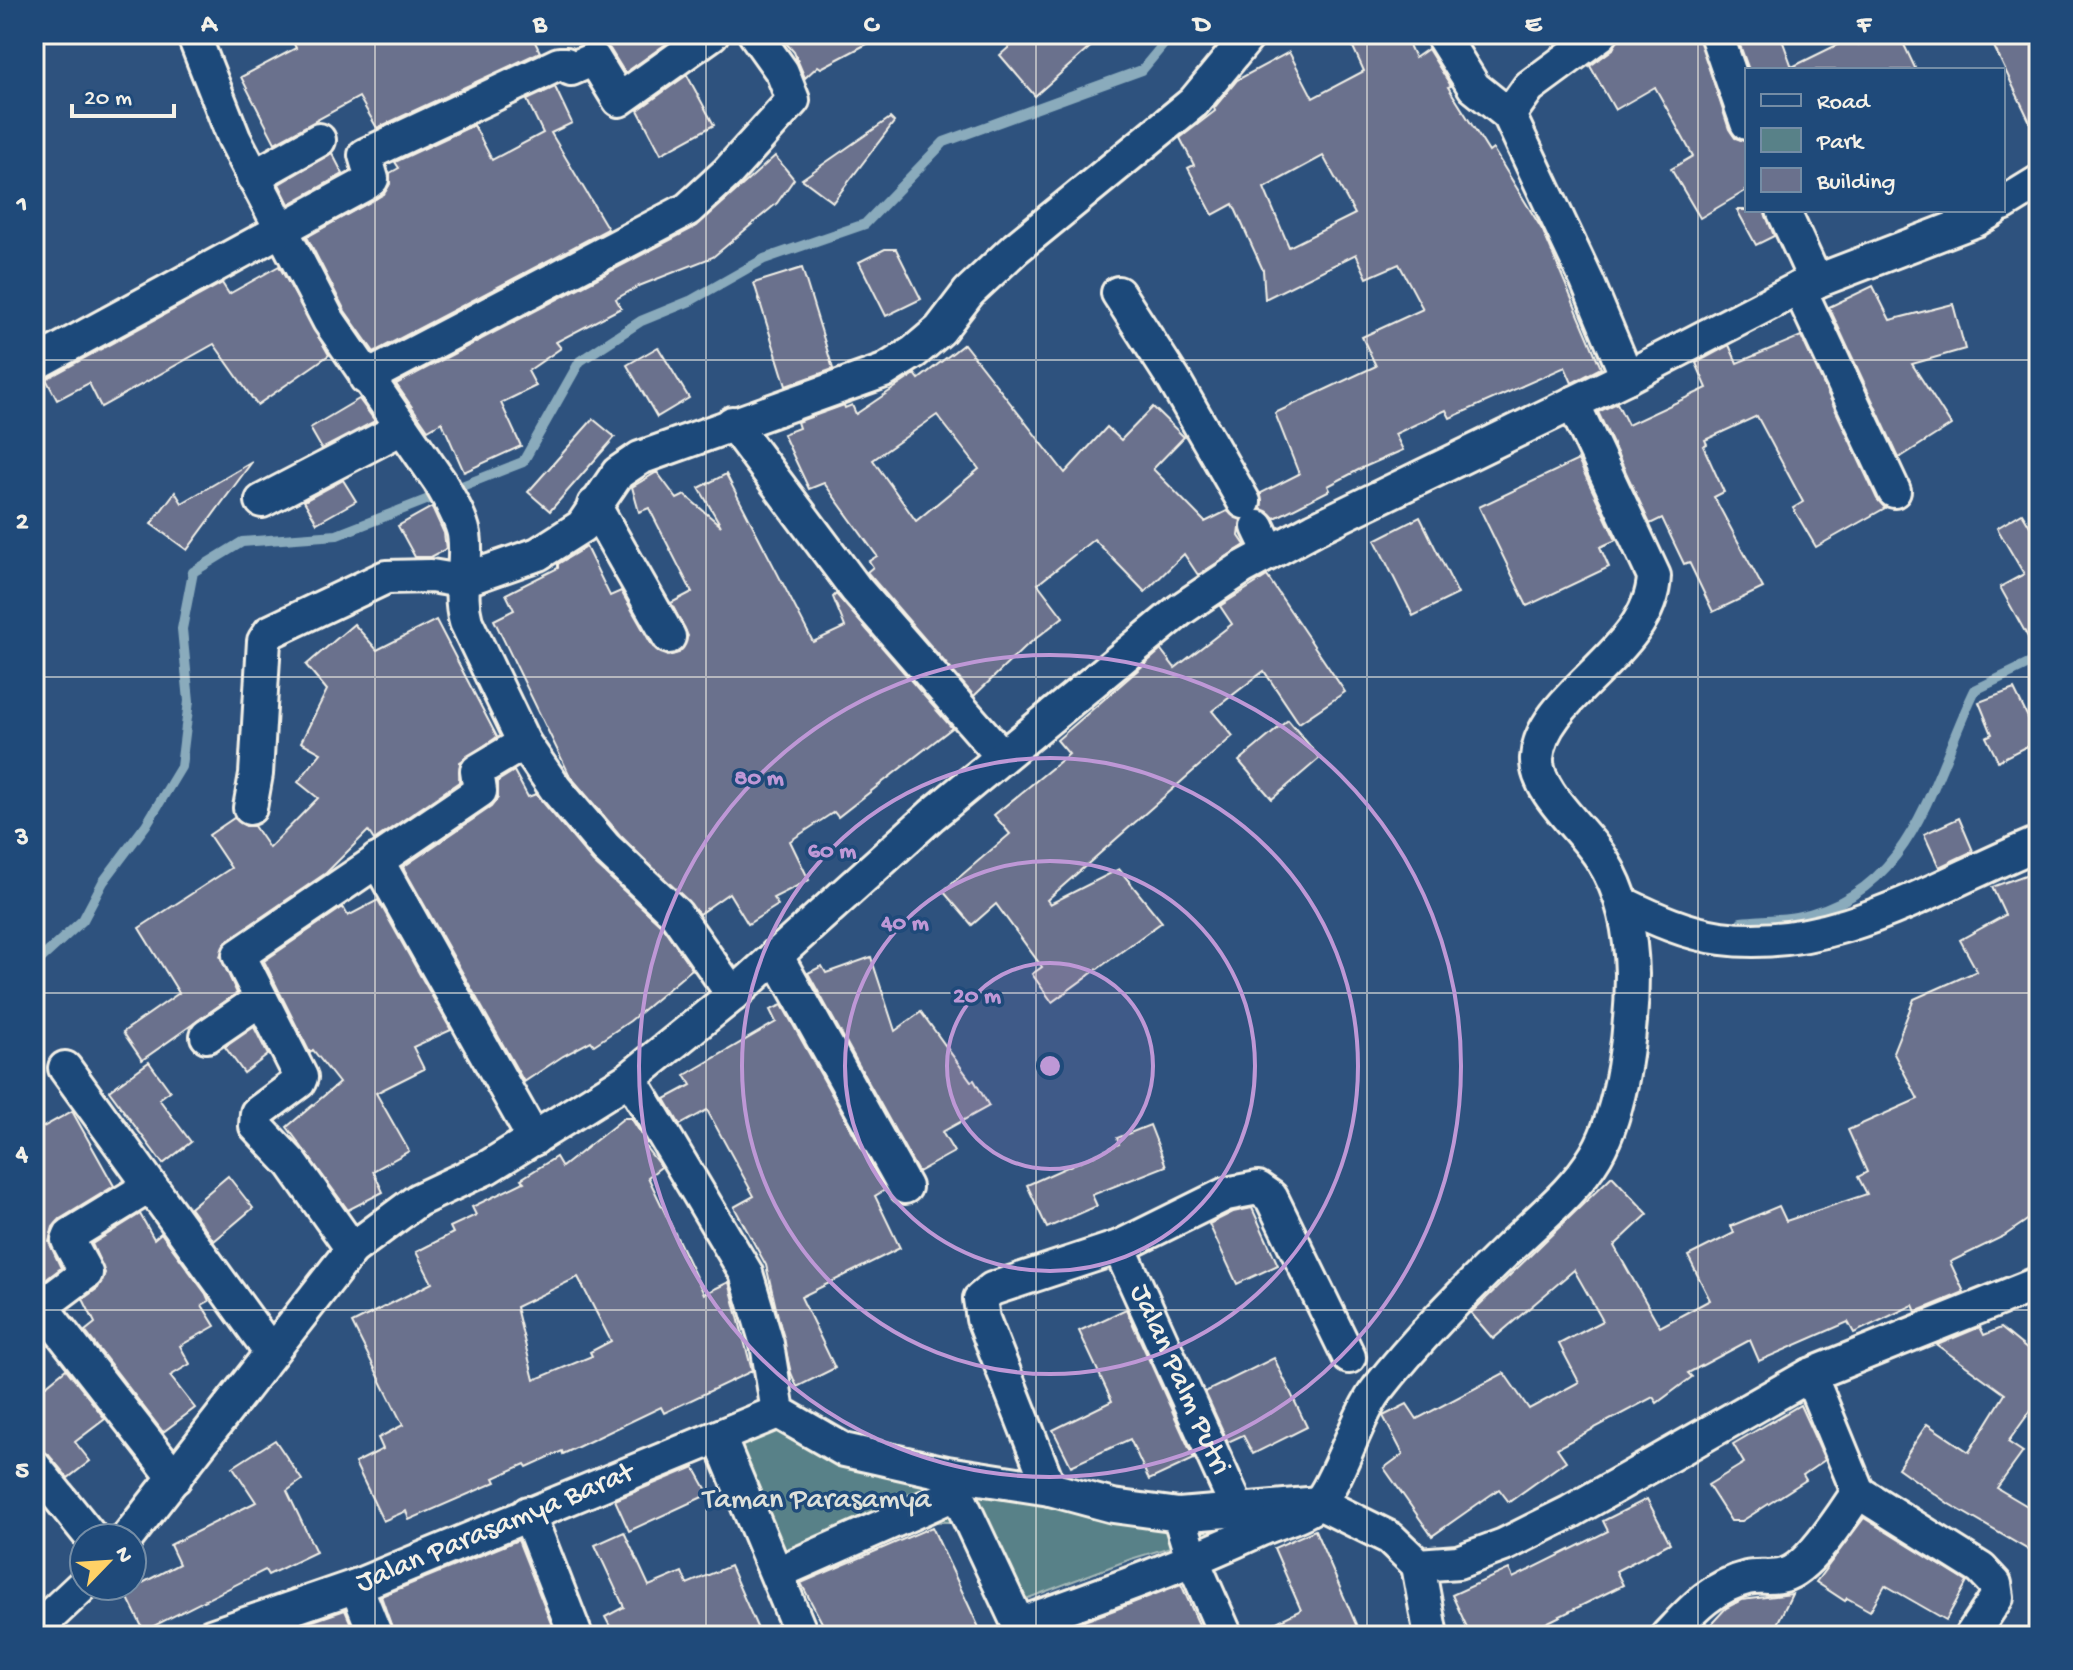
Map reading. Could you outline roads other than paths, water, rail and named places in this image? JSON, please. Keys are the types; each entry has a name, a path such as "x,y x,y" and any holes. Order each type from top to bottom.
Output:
{"street":[{"path":"193,34 253,177 329,321 445,492 464,534 460,602 466,622 524,743 555,788 606,848 676,914 733,995"},
{"path":"36,363 372,179 365,155 559,64 571,69 594,59 619,100 712,34"},
{"path":"366,378 688,209 705,194 793,100 782,72 755,34"},
{"path":"250,808 256,774 264,641 270,632 386,577 431,576 461,581 538,554 582,526 618,473 640,458 884,371 940,330 969,292 1016,248 1194,102 1250,34"},
{"path":"1441,34 1474,87 1509,115 1587,281 1627,377"},
{"path":"1509,115 1529,87 1601,34"},
{"path":"1716,34 1745,117"},
{"path":"253,177 319,140"},
{"path":"2005,203 2039,182"},
{"path":"1784,212 1808,285 1894,491"},
{"path":"140,1522 352,1249 418,1200 488,1167 630,1078 733,995 1002,756 1180,610 1257,527 1573,403 1808,285 1990,212"},
{"path":"1118,293 1174,380 1257,527"},
{"path":"951,1483 1022,1630 1193,1561 1319,1503 1373,1393 1507,1250 1562,1198 1596,1155 1612,1118 1630,1027 1630,934 1624,904 1601,858 1565,813 1537,769 1539,742 1545,731 1616,652 1654,594 1654,576 1573,403"},
{"path":"732,423 856,589 1002,756"},
{"path":"262,501 402,428"},
{"path":"594,505 669,637"},
{"path":"352,1249 292,1164 256,1126 257,1113 301,1077 241,961 241,952 480,791 477,771 524,743"},
{"path":"1624,904 1675,927 1723,938 1795,937 1870,920 2039,843"},
{"path":"377,860 534,1139"},
{"path":"776,955 905,1187"},
{"path":"207,1036 261,999"},
{"path":"65,1068 271,1352"},
{"path":"630,1078 746,1273 767,1344 778,1412 844,1450 951,1483 1050,1489 1113,1506 1179,1515 1319,1503 1390,1538 1418,1565 1431,1636"},
{"path":"150,1186 70,1235 68,1240 86,1273 38,1302 175,1478"},
{"path":"1050,1489 983,1319 980,1299 992,1289 1119,1247 1226,1194 1258,1188 1271,1197 1349,1357"},
{"name":"Jalan Palm Putri","path":"1119,1247 1239,1512"},
{"path":"1418,1565 1458,1562 1504,1545 1570,1512 1810,1375 2039,1283"},
{"path":"1810,1375 1858,1492 1981,1569 1995,1584 1997,1597 1971,1636"},
{"name":"Jalan Parasamya Barat","path":"211,1636 356,1586 778,1412"},
{"path":"719,1437 802,1636"},
{"path":"34,1466 79,1522"},
{"path":"777,1573 951,1483"},
{"path":"1667,1636 1696,1603 1730,1583 1749,1577 1786,1575 1822,1545 1858,1492"},
{"path":"528,1513 576,1636"},
{"path":"1179,1515 1193,1561 1226,1636"},
{"path":"356,1586 376,1636"},
{"path":"34,1631 68,1599"}],"waterway":[{"path":"34,965 83,920 103,882 146,825 181,767 189,701 182,629 193,572 242,542 337,535 523,462 580,361 641,321 690,301 764,259 865,224 944,142 1142,70 1172,34"},
{"path":"1741,922 1796,917 1836,905 1868,885 1893,859 1913,829 1975,690 2039,659"}],"park label":[{"name":"Taman Parasamya","path":"817,1501"}]}
